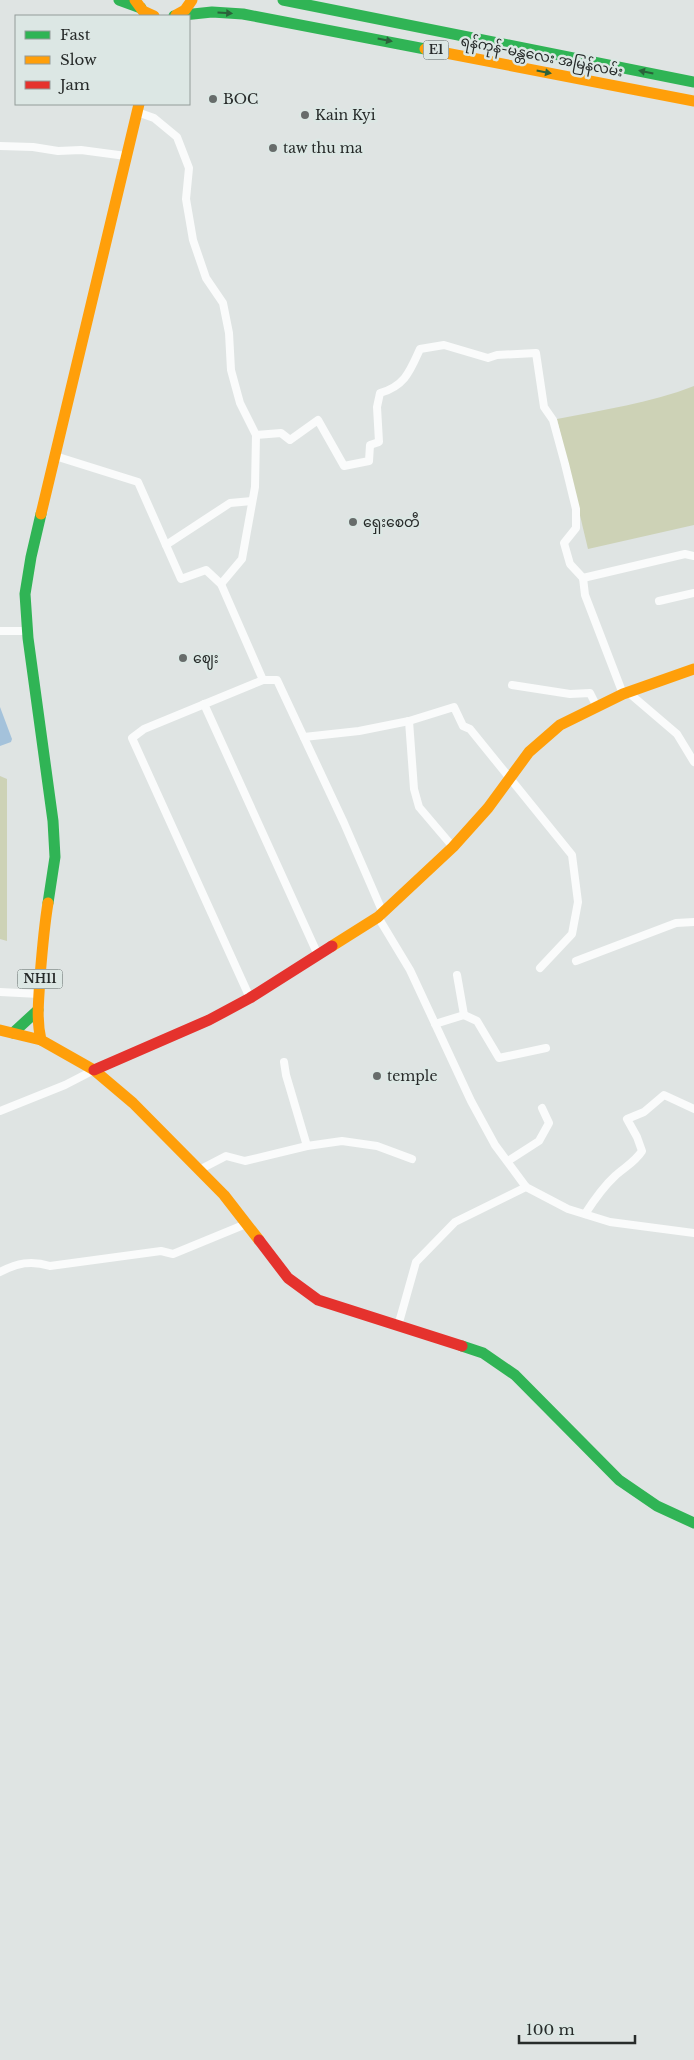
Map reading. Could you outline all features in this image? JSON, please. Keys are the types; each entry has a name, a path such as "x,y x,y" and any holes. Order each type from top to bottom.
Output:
{"main road":[{"path":"120,0 152,15"},
{"name":"ရန်ကုန်-မန္တလေး အမြန်လမ်း","path":"177,15 185,10 192,0"},
{"name":"ရန်ကုန်-မန္တလေး အမြန်လမ်း","path":"283,0 694,82"},
{"name":"ရန်ကုန်-မန္တလေး အမြန်လမ်း","path":"184,15 212,12 244,14 694,101"},
{"name":"NH11","path":"41,1040 38,1028 38,1010 44,927 55,857 52,811 28,631 25,594 31,557 138,108"},
{"path":"94,1070 209,1020 250,998 380,915 453,847 488,808 529,752 560,725 626,693 694,669"},
{"path":"13,1033 38,1010"},
{"path":"0,1030 41,1040 94,1070 133,1103 224,1195 288,1278 318,1300 483,1353 516,1375 619,1480 657,1506 694,1523"}],"street":[{"path":"138,108 154,118 176,137 189,168 186,199 193,240 206,278 223,303 229,333 231,370 240,403 256,435 252,501 242,559 221,584"},
{"path":"0,146 58,151 81,150 126,156"},
{"path":"256,435 281,433 290,440 318,420 344,466 369,461 370,445 380,442 377,407 380,393 395,389 411,370 420,349 444,345 488,358 497,355 536,353 544,407 553,420 576,509 576,528 564,543 570,564 583,578 586,595 626,693 677,734 694,762"},
{"path":"55,456 138,482 181,579 206,570 221,584 262,680"},
{"path":"166,546 230,503 252,501"},
{"path":"583,578 686,554 694,556"},
{"path":"660,601 694,593"},
{"path":"0,631 28,631"},
{"path":"250,998 132,738 144,729 262,680 277,680 344,823 380,915 410,970 471,1101 496,1145 526,1187 568,1209 610,1222 694,1233"},
{"path":"512,686 570,694 590,693 596,707"},
{"path":"204,704 318,955"},
{"path":"304,737 359,731 408,722 454,707 463,726 470,729 572,855 578,902 572,934 540,968"},
{"path":"408,722 414,789 418,807 453,847"},
{"path":"576,961 676,923 694,922"},
{"path":"457,975 464,1015"},
{"path":"0,992 39,994"},
{"path":"435,1024 464,1015 477,1021 499,1058 546,1048"},
{"path":"284,1062 306,1146"},
{"path":"0,1111 65,1085 94,1070"},
{"path":"585,1214 600,1190 616,1174 636,1160 642,1151 627,1119 644,1112 664,1095 694,1109"},
{"path":"508,1161 539,1141 549,1124 542,1108"},
{"path":"199,1170 226,1156 244,1161 306,1146 342,1141 377,1146 412,1159"},
{"path":"398,1326 416,1262 454,1222 526,1187"},
{"path":"0,1272 13,1265 36,1262 50,1266 161,1251 174,1254 246,1224"}],"green space":[{"path":"694,386 694,525 588,549 557,419 644,402"},
{"path":"0,776 7,779 7,941 0,939"}],"water":[{"path":"0,707 12,739 11,742 0,746"}],"traffic: fast":[{"path":"119,0 141,8"},
{"path":"283,0 694,82"},
{"path":"184,15 212,12 243,14 425,49"},
{"path":"41,514 25,594 28,638 53,821 55,857 48,903"},
{"path":"13,1033 38,1010"},
{"path":"462,1346 483,1353 515,1375 619,1480 657,1506 694,1523"}],"traffic: slow":[{"path":"135,0 143,11 152,15"},
{"path":"176,15 185,10 192,0"},
{"path":"425,49 694,101"},
{"path":"41,514 139,105"},
{"path":"332,946 378,917 453,847 488,808 529,752 560,725 623,694 694,669"},
{"path":"48,903 43,940 39,1001 41,1040 94,1070 133,1103 224,1195 259,1240"},
{"path":"0,1030 41,1040"}],"traffic: jam":[{"path":"94,1070 209,1020 250,998 332,946"},
{"path":"259,1240 288,1278 318,1300 462,1346"}],"place":[{"name":"BOC","path":"213,99"},
{"name":"Kain Kyi","path":"305,115"},
{"name":"taw thu ma","path":"273,148"},
{"name":"ရှေးစေတီ","path":"353,522"},
{"name":"ဈေး","path":"183,658"},
{"name":"temple","path":"377,1076"}]}
